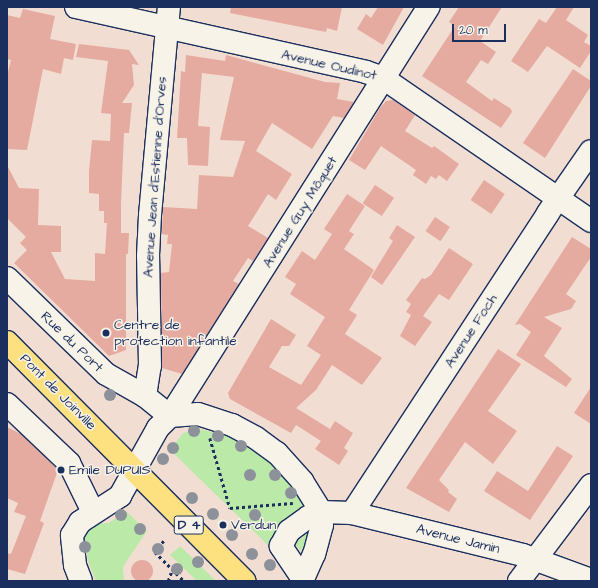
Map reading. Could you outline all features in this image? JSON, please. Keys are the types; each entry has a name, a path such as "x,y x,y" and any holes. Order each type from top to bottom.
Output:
{"main road":[{"name":"Pont de Joinville","path":"7,342 109,442 133,470"},
{"name":"D 4","path":"133,470 244,581"}],"street":[{"name":"Avenue Oudinot","path":"76,7 366,72 383,78 591,220"},
{"name":"Avenue Jean d'Estienne d'Orves","path":"144,396 150,366 148,256 150,215 169,7"},
{"name":"Avenue Guy Môquet","path":"81,581 75,565 72,536 80,522 93,512 120,496 133,470 158,428 170,416 429,7"},
{"name":"Avenue Foch","path":"352,513 558,198 591,151"},
{"name":"Rue du Port","path":"7,278 106,374 144,396 170,416"},
{"path":"7,404 68,463 93,512"},
{"path":"170,416 198,414 232,425 256,438 289,465 302,481 321,512 319,540 303,580"},
{"path":"519,581 591,484"},
{"path":"303,580 281,546 289,531 308,517 321,512"},
{"name":"Avenue Jamin","path":"321,512 352,513 535,559 591,580"}],"path":[{"path":"208,430 230,508 301,502"},
{"path":"164,541 154,552 184,581"},
{"path":"168,581 172,570"}],"green space":[{"path":"199,429 236,438 271,461 300,499 305,513 276,553 170,450 183,433"},
{"path":"126,511 147,531 123,568 124,580 96,581 89,564 84,543 86,528 92,524 109,523"},
{"path":"307,526 308,539 301,551 293,542 295,534 302,539 304,535 298,530"},
{"path":"180,546 216,581 197,581 170,555"}],"building":[{"path":"231,7 342,7 337,31 327,28 326,32 230,13"},
{"path":"378,7 404,7 383,45 357,29 366,14 371,18"},
{"path":"459,7 502,7 480,41 496,52 488,64 481,60 466,82 492,101 494,98 511,109 512,112 501,128 422,76 455,26 449,22"},
{"path":"557,7 574,7 566,20 588,35 584,42 591,46 591,51 580,68 547,46 528,72 511,61 539,19 546,23"},
{"path":"23,9 55,16 50,39 76,44 73,60 64,58 61,74 43,69 27,150 7,149 7,76 11,60 7,59 7,15 20,18"},
{"path":"79,44 129,50 139,65 132,64 134,85 122,103 132,103 129,133 124,133 121,204 121,233 129,233 128,254 126,254 126,350 109,356 14,263 27,250 20,243 26,237 7,218 7,165 19,188 39,189 38,225 61,226 61,252 51,252 65,279 95,281 95,253 105,254 107,223 104,223 104,211 99,211 99,194 89,193 89,171 92,140 110,141 111,114 101,113 108,61 76,57"},
{"path":"186,55 225,61 226,55 325,82 340,83 337,99 354,102 344,118 333,116 312,149 272,123 256,151 292,174 276,200 268,194 248,226 268,238 253,261 248,258 233,281 239,284 182,374 162,368 161,273 169,272 172,244 167,244 168,235 162,234 163,207 197,209 199,175 233,177 245,141 220,140 234,77 202,73 198,126 210,127 208,166 188,165 187,138 177,138 181,71 185,72"},
{"path":"573,69 591,81 591,86 545,158 523,143"},
{"path":"393,100 415,115 405,131 432,148 434,146 459,164 447,181 439,175 436,179 431,176 426,184 413,175 416,170 381,146 365,170 349,160 380,108 386,101"},
{"path":"484,180 505,194 491,214 471,200"},
{"path":"375,185 394,198 382,216 363,203"},
{"path":"347,194 365,206 349,231 354,234 344,249 374,270 349,310 357,315 345,334 382,358 362,385 332,365 316,390 296,408 330,429 335,421 353,433 344,448 348,451 339,465 315,449 321,441 296,425 291,433 230,399 228,393 271,319 296,335 289,346 282,346 269,367 301,385 321,355 307,346 325,317 290,294 296,284 285,277 302,251 315,260 332,234 324,229"},
{"path":"435,217 450,227 440,241 425,231"},
{"path":"397,225 415,237 382,285 371,277 393,241 389,238"},
{"path":"572,237 591,249 591,257 566,294 576,301 571,309 544,317 562,328 544,356 572,379 566,387 516,355 531,332 520,324 515,325"},
{"path":"449,248 473,264 449,300 439,294 423,316 432,322 415,346 400,336 411,315 406,312 411,304 406,300 422,278 425,279 431,275"},
{"path":"498,349 521,364 488,411 517,431 493,464 465,442 439,480 449,490 448,492 457,499 449,512 406,488"},
{"path":"591,387 591,424 574,413"},
{"path":"7,427 21,434 58,470 40,521 44,523 25,574 7,569 7,553 11,554 26,516 14,512 18,503 7,498"},
{"path":"557,446 573,456 530,520 484,491 497,471 528,491"},
{"path":"142,560 150,563 153,571 150,579 142,582 134,579 131,571 134,563"}],"place":[{"name":"Centre de protection infantile","path":"106,333"},
{"name":"Emile DUPUIS","path":"61,470"},
{"name":"Verdun","path":"223,525"}]}
